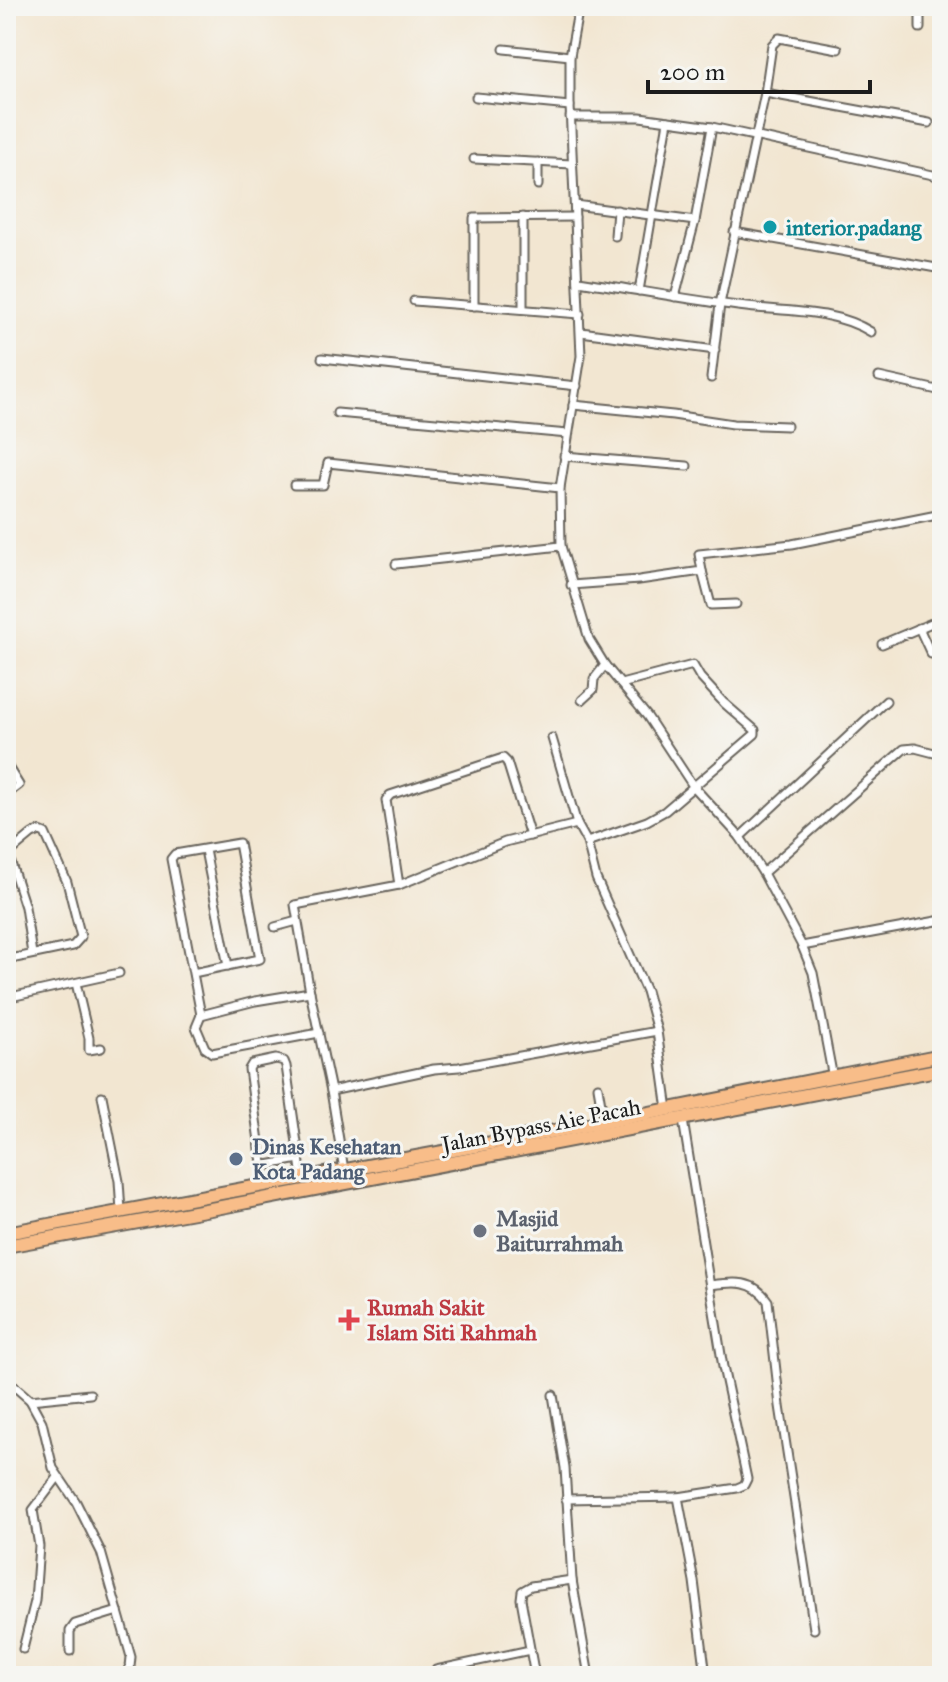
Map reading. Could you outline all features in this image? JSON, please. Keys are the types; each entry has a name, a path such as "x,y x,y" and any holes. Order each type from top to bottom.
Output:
{"highway":[{"path":"8,1239 121,1211 344,1170 568,1134 604,1122 942,1055"},
{"name":"Jalan Bypass Aie Pacah","path":"8,1239 216,1208 568,1134 683,1120 942,1069"}],"street":[{"path":"920,6 920,28"},
{"path":"577,7 570,56 570,117 581,332 577,386 560,488 561,546 589,639 605,665 647,716 693,786 740,837 802,946 813,973 833,1078"},
{"path":"711,378 720,304 765,93 772,45 776,39 838,49"},
{"path":"504,49 570,56"},
{"path":"765,93 929,123"},
{"path":"476,97 570,106"},
{"path":"570,117 640,117 712,127 942,177"},
{"path":"639,291 668,121"},
{"path":"675,297 695,221 712,127"},
{"path":"474,159 572,164"},
{"path":"538,162 538,185"},
{"path":"575,205 695,221"},
{"path":"615,236 617,210"},
{"path":"523,217 523,309"},
{"path":"474,306 475,218 575,217"},
{"path":"734,232 942,269"},
{"path":"578,281 720,304 816,314 850,322 871,332"},
{"path":"414,301 580,314"},
{"path":"581,332 715,350"},
{"path":"322,358 577,386"},
{"path":"879,377 942,391"},
{"path":"573,405 733,424 787,426"},
{"path":"337,413 568,434"},
{"path":"564,456 687,466"},
{"path":"294,485 323,485 328,463 560,488"},
{"path":"736,604 711,605 699,554 792,544 942,514"},
{"path":"396,564 561,546"},
{"path":"571,585 702,571"},
{"path":"882,644 941,619"},
{"path":"919,628 931,654 942,650"},
{"path":"582,700 593,690 594,679 605,665"},
{"path":"587,842 647,821 665,811 754,736 755,730 715,694 693,665 621,684"},
{"path":"740,837 886,701"},
{"path":"552,738 596,878 646,991 657,1031 668,1110"},
{"path":"763,873 904,749 915,748 942,755"},
{"path":"399,885 386,800 390,795 503,758 507,762 530,836"},
{"path":"6,764 19,784 6,795"},
{"path":"344,1170 295,905 399,885 505,842 577,824"},
{"path":"6,960 73,946 81,937 67,882 45,833 40,831 8,854 25,907 32,954"},
{"path":"193,973 258,961 261,957 243,851 238,843 175,854 171,859 201,1015 196,1027 205,1048 212,1053 319,1033"},
{"path":"205,850 228,966"},
{"path":"802,946 942,920"},
{"path":"275,927 297,921"},
{"path":"6,998 119,973"},
{"path":"76,983 89,1050 101,1048"},
{"path":"201,1015 255,1001 310,992"},
{"path":"331,1091 434,1069 657,1031"},
{"path":"265,1185 249,1069 252,1064 276,1059 284,1061 286,1066 302,1178"},
{"path":"598,1087 604,1122"},
{"path":"102,1096 119,1181 121,1211"},
{"path":"566,1499 678,1497 737,1488 747,1483 723,1367 683,1120"},
{"path":"262,1166 299,1159"},
{"path":"710,1285 738,1282 752,1285 761,1290 768,1301 780,1406 814,1629"},
{"path":"6,1379 30,1400 47,1433 53,1468 76,1502 101,1552 131,1657 126,1676"},
{"path":"30,1400 90,1394"},
{"path":"553,1395 565,1468 572,1580 589,1676"},
{"path":"23,1649 35,1601 39,1546 32,1512 58,1477"},
{"path":"678,1497 694,1581 706,1676"},
{"path":"535,1676 522,1591 531,1586 572,1580"},
{"path":"70,1651 70,1631 75,1624 118,1611"},
{"path":"436,1670 530,1650"}],"place":[{"name":"interior.padang","path":"770,227"},
{"name":"Dinas Kesehatan Kota Padang","path":"236,1159"},
{"name":"Masjid Baiturrahmah","path":"480,1231"},
{"name":"Rumah Sakit Islam Siti Rahmah","path":"349,1320"}]}
